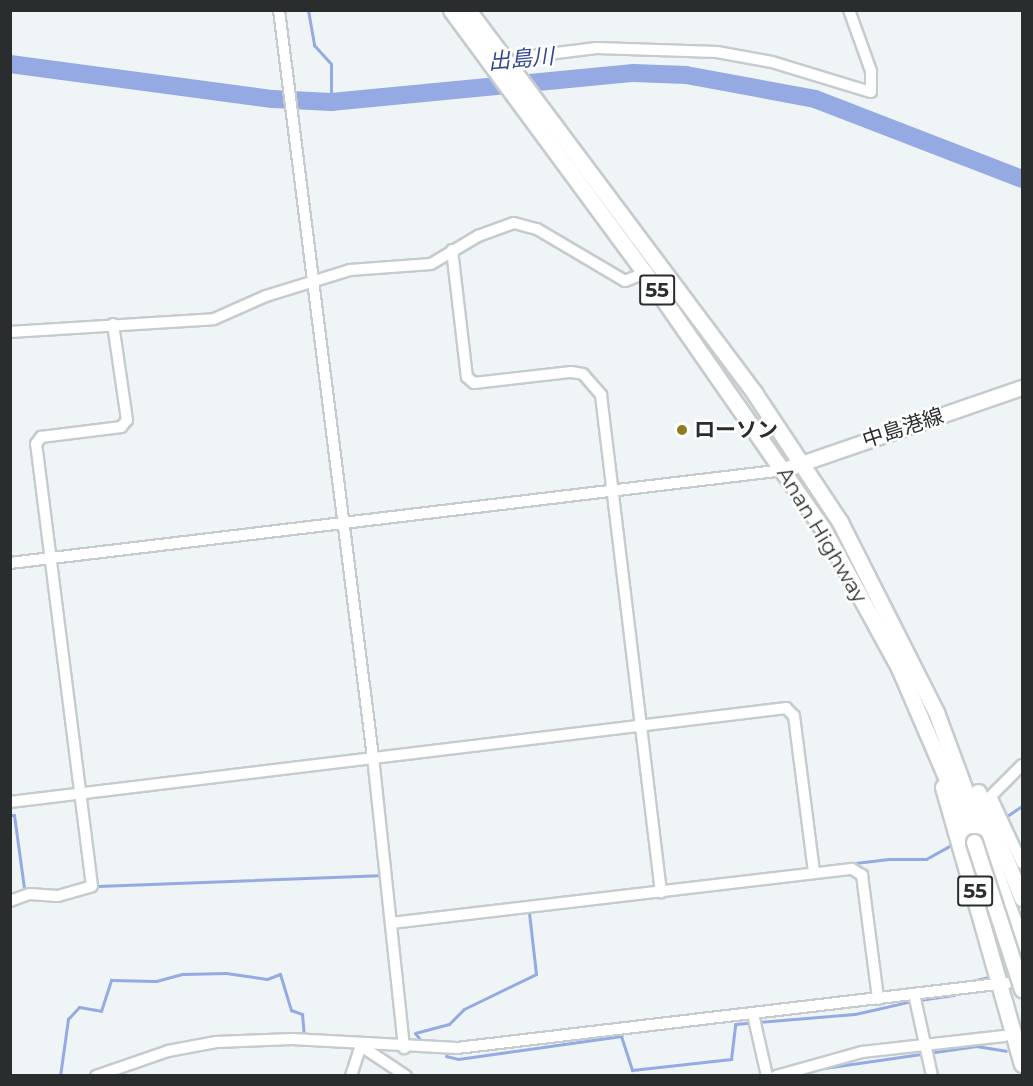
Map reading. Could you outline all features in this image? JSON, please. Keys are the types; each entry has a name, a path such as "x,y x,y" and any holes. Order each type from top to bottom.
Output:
{"highway":[{"name":"Anan Highway","path":"451,10 491,53 802,462 840,522 936,712 980,839 1023,945"},
{"name":"Anan Highway","path":"468,10 491,53"},
{"name":"Anan Highway","path":"535,111 645,273 784,470 834,549 899,668 980,839 1023,989"},
{"name":"55","path":"936,712 992,820 1023,898"},
{"name":"55","path":"922,720 963,848 999,985 1023,1064"}],"main road":[{"name":"中島港線","path":"784,470 1023,388"}],"street":[{"path":"279,10 291,80 373,757 404,1048"},
{"path":"532,56 597,48 717,52 772,62 871,92 871,71 849,10"},
{"path":"10,332 214,319 315,281 377,265 413,268 478,236 514,223 526,224 625,281 645,273"},
{"path":"452,250 467,377 474,383 583,374 601,395 661,888"},
{"path":"10,901 29,894 58,896 92,886 36,444 40,437 121,427 127,420 113,324"},
{"path":"10,563 784,470"},
{"path":"10,802 786,708 795,716 814,870"},
{"path":"1023,765 991,796 1023,863"},
{"path":"392,923 814,870 852,869 862,875 878,999"},
{"path":"96,1076 168,1051 216,1042 292,1039 404,1048 468,1047 753,1019 878,999 914,999 1023,981"},
{"path":"914,999 929,1050 932,1076"},
{"path":"753,1019 767,1076"},
{"path":"776,1076 862,1052 929,1050 1004,1036"},
{"path":"351,1076 361,1046"},
{"path":"361,1046 406,1076"}],"waterway":[{"path":"308,10 314,45 331,64 331,102"},
{"name":"出島川","path":"10,64 273,99 331,102 634,73 686,75 815,99 1022,179"},
{"path":"1007,816 1022,806"},
{"path":"10,815 14,815 24,888 34,889"},
{"path":"688,883 889,859 926,859 949,846"},
{"path":"98,886 379,875"},
{"path":"422,1042 415,1033 449,1024 464,1009 536,974 529,913"},
{"path":"60,1076 68,1019 79,1007 101,1011 111,980 156,981 183,974 226,973 267,979 280,974 291,1010 302,1014 304,1035"},
{"path":"967,982 992,976"},
{"path":"919,1000 954,995"},
{"path":"446,1056 458,1059 621,1036 632,1070 731,1059 735,1024 855,1014 912,1001"},
{"path":"824,1068 976,1046 1006,1051"}],"place":[{"name":"ローソン","path":"682,430"}]}
